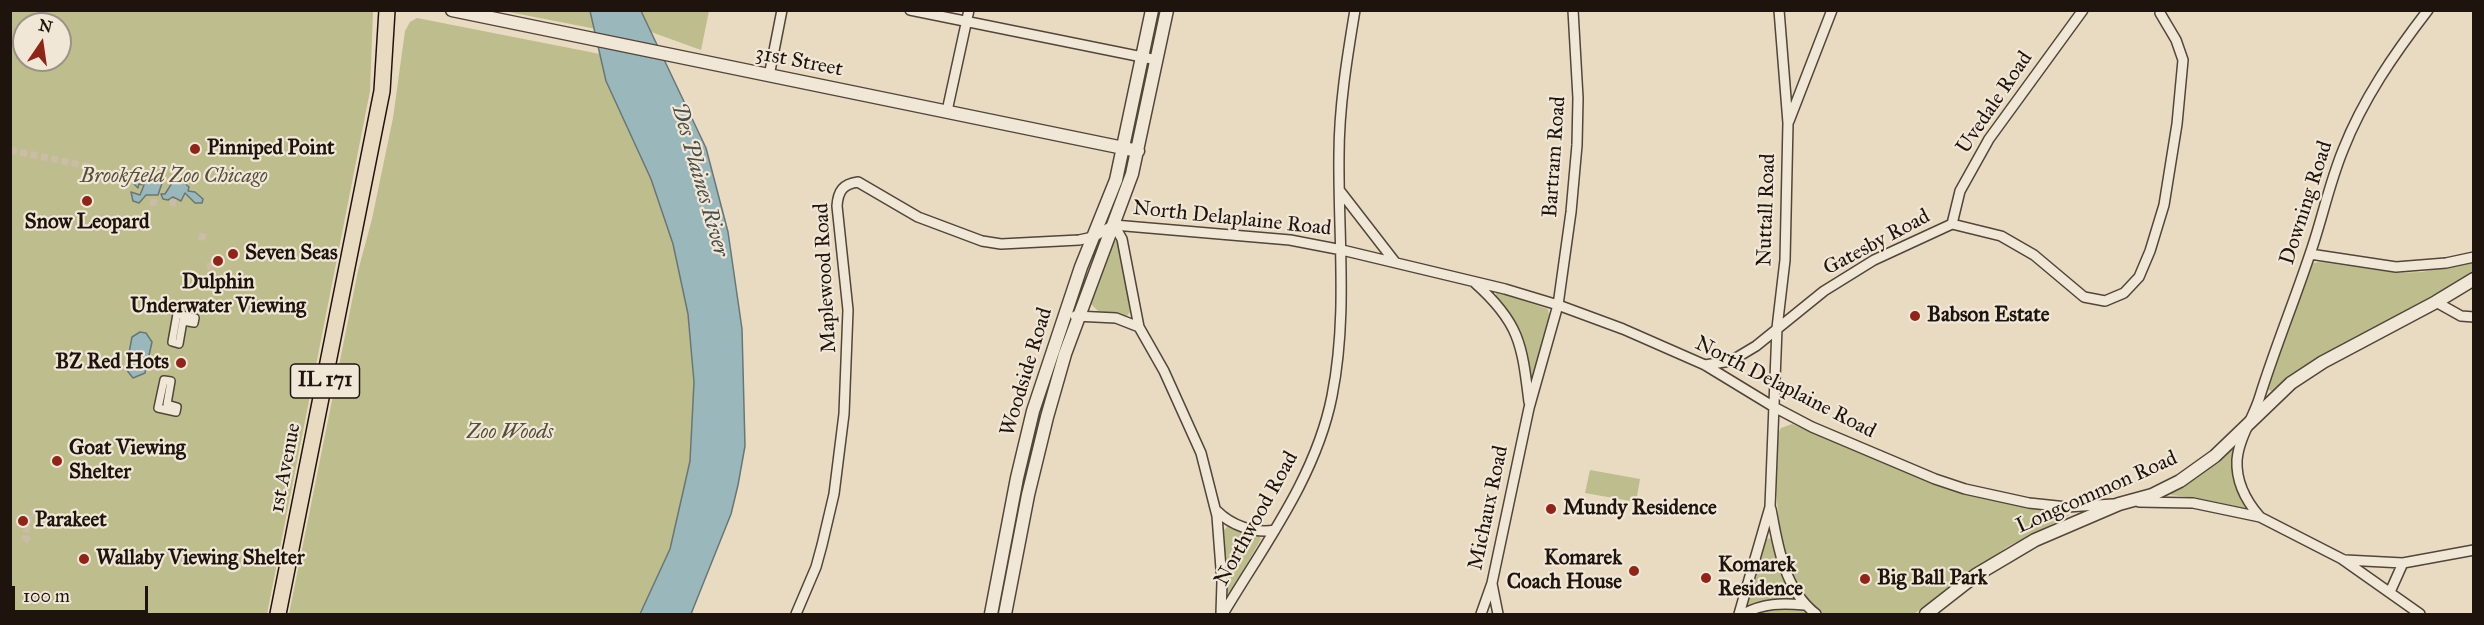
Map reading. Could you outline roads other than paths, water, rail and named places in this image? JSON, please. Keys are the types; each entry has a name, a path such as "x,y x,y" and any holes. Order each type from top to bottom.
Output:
{"main road":[{"name":"1st Avenue","path":"278,615 382,91 387,10"}],"street":[{"name":"31st Street","path":"452,10 1138,151"},
{"path":"769,76 782,10"},
{"path":"910,10 1157,60"},
{"path":"948,111 969,10"},
{"name":"Woodside Road","path":"991,615 1025,441 1047,363 1093,237 1110,199 1124,148 1152,10"},
{"name":"Woodside Road","path":"1005,615 1038,451 1062,365 1123,204 1138,151 1167,10"},
{"name":"Northwood Road","path":"1222,615 1286,512 1313,458 1332,397 1342,325 1339,152 1344,81 1355,10"},
{"name":"Bartram Road","path":"1558,305 1571,214 1576,145 1578,98 1574,10"},
{"name":"Nuttall Road","path":"1777,328 1785,260 1788,123 1779,10"},
{"path":"1788,123 1832,10"},
{"name":"Uvedale Road","path":"1952,224 1960,191 1989,139 2083,10"},
{"name":"Downing Road","path":"2250,423 2310,254 2342,152 2354,125 2386,68 2428,10"},
{"name":"Gatesby Road","path":"1777,328 1824,291 1874,260 1952,224 2001,236 2034,255 2084,297 2105,301 2124,293 2139,277 2151,251 2164,205 2177,124 2183,60 2176,40 2159,11"},
{"name":"Maplewood Road","path":"796,615 816,567 822,545 834,494 844,414 848,310 837,206 840,190 844,186 858,182 918,217 982,241 1022,243 1079,240 1093,237 1114,225"},
{"path":"1340,191 1395,262"},
{"path":"1114,225 1122,239 1139,327 1164,372 1202,453 1217,511 1222,615"},
{"name":"North Delaplaine Road","path":"1114,225 1290,240 1395,262 1558,305 1623,329 1705,365 1774,407 1866,452 1965,489 2067,507 2154,501 2193,503 2260,517 2342,560 2420,615"},
{"path":"2310,254 2396,267 2446,263 2474,257"},
{"name":"Longcommon Road","path":"1926,615 1976,575 2035,540 2119,504 2152,495 2180,481 2215,456 2291,383 2323,362 2436,302 2474,279"},
{"name":"Michaux Road","path":"1473,281 1500,308 1517,333 1522,350 1529,408"},
{"path":"2436,302 2461,315 2474,316"},
{"name":"Michaux Road","path":"1481,615 1492,583 1529,408 1558,305"},
{"path":"177,314 195,318 194,323 183,321 179,344 172,342 177,314"},
{"path":"1064,316 1116,318 1139,327"},
{"path":"1705,365 1731,361 1756,346 1777,328"},
{"path":"1741,615 1770,507 1777,328"},
{"path":"164,380 171,381 166,404 177,406 176,412 158,408 164,380"},
{"name":"Longcommon Road","path":"2250,423 2239,449 2237,468 2241,487 2260,517"},
{"path":"1770,507 1779,551 1788,578 1805,605 1816,615"},
{"path":"1217,511 1227,520 1242,526 1258,531 1275,530"},
{"path":"2342,560 2403,562 2474,549"},
{"path":"2390,592 2403,562"},
{"path":"1492,583 1498,615"},
{"path":"1741,615 1755,608 1777,603 1805,605"}],"water":[{"name":"Des Plaines River","path":"590,11 641,11 706,148 728,232 742,329 745,446 731,514 691,614 640,614 670,549 690,461 694,382 688,314 673,244 651,179 606,81"},
{"path":"131,170 147,175 150,172 155,173 162,183 158,195 146,195 139,203 133,201 131,192 140,195 144,185 139,184 138,188 134,184 135,179 131,175"},
{"path":"183,182 189,187 188,191 195,192 203,199 202,203 195,203 185,193 181,201 173,197 168,200 163,199 161,194 165,194 172,183"},
{"path":"140,332 146,333 152,342 145,373 133,378 126,369 132,337"}],"tunnel":[{"path":"10,150 96,168"},
{"path":"150,202 158,203"},
{"path":"170,202 176,203"},
{"path":"107,224 108,217"},
{"path":"199,236 208,238"},
{"path":"207,267 216,263"},
{"path":"29,541 25,537 30,513 35,512"}],"place":[{"name":"Pinniped Point","path":"195,149"},
{"name":"Snow Leopard","path":"87,201"},
{"name":"Seven Seas","path":"233,254"},
{"name":"Dulphin Underwater Viewing","path":"218,261"},
{"name":"Babson Estate","path":"1915,316"},
{"name":"BZ Red Hots","path":"181,363"},
{"name":"Goat Viewing Shelter","path":"57,461"},
{"name":"Mundy Residence","path":"1551,509"},
{"name":"Parakeet","path":"23,521"},
{"name":"Wallaby Viewing Shelter","path":"84,559"},
{"name":"Komarek Coach House","path":"1634,571"},
{"name":"Komarek Residence","path":"1706,578"},
{"name":"Big Ball Park","path":"1865,579"}],"park label":[{"name":"Brookfield Zoo Chicago","path":"174,177"},
{"name":"Zoo Woods","path":"510,433"}]}
